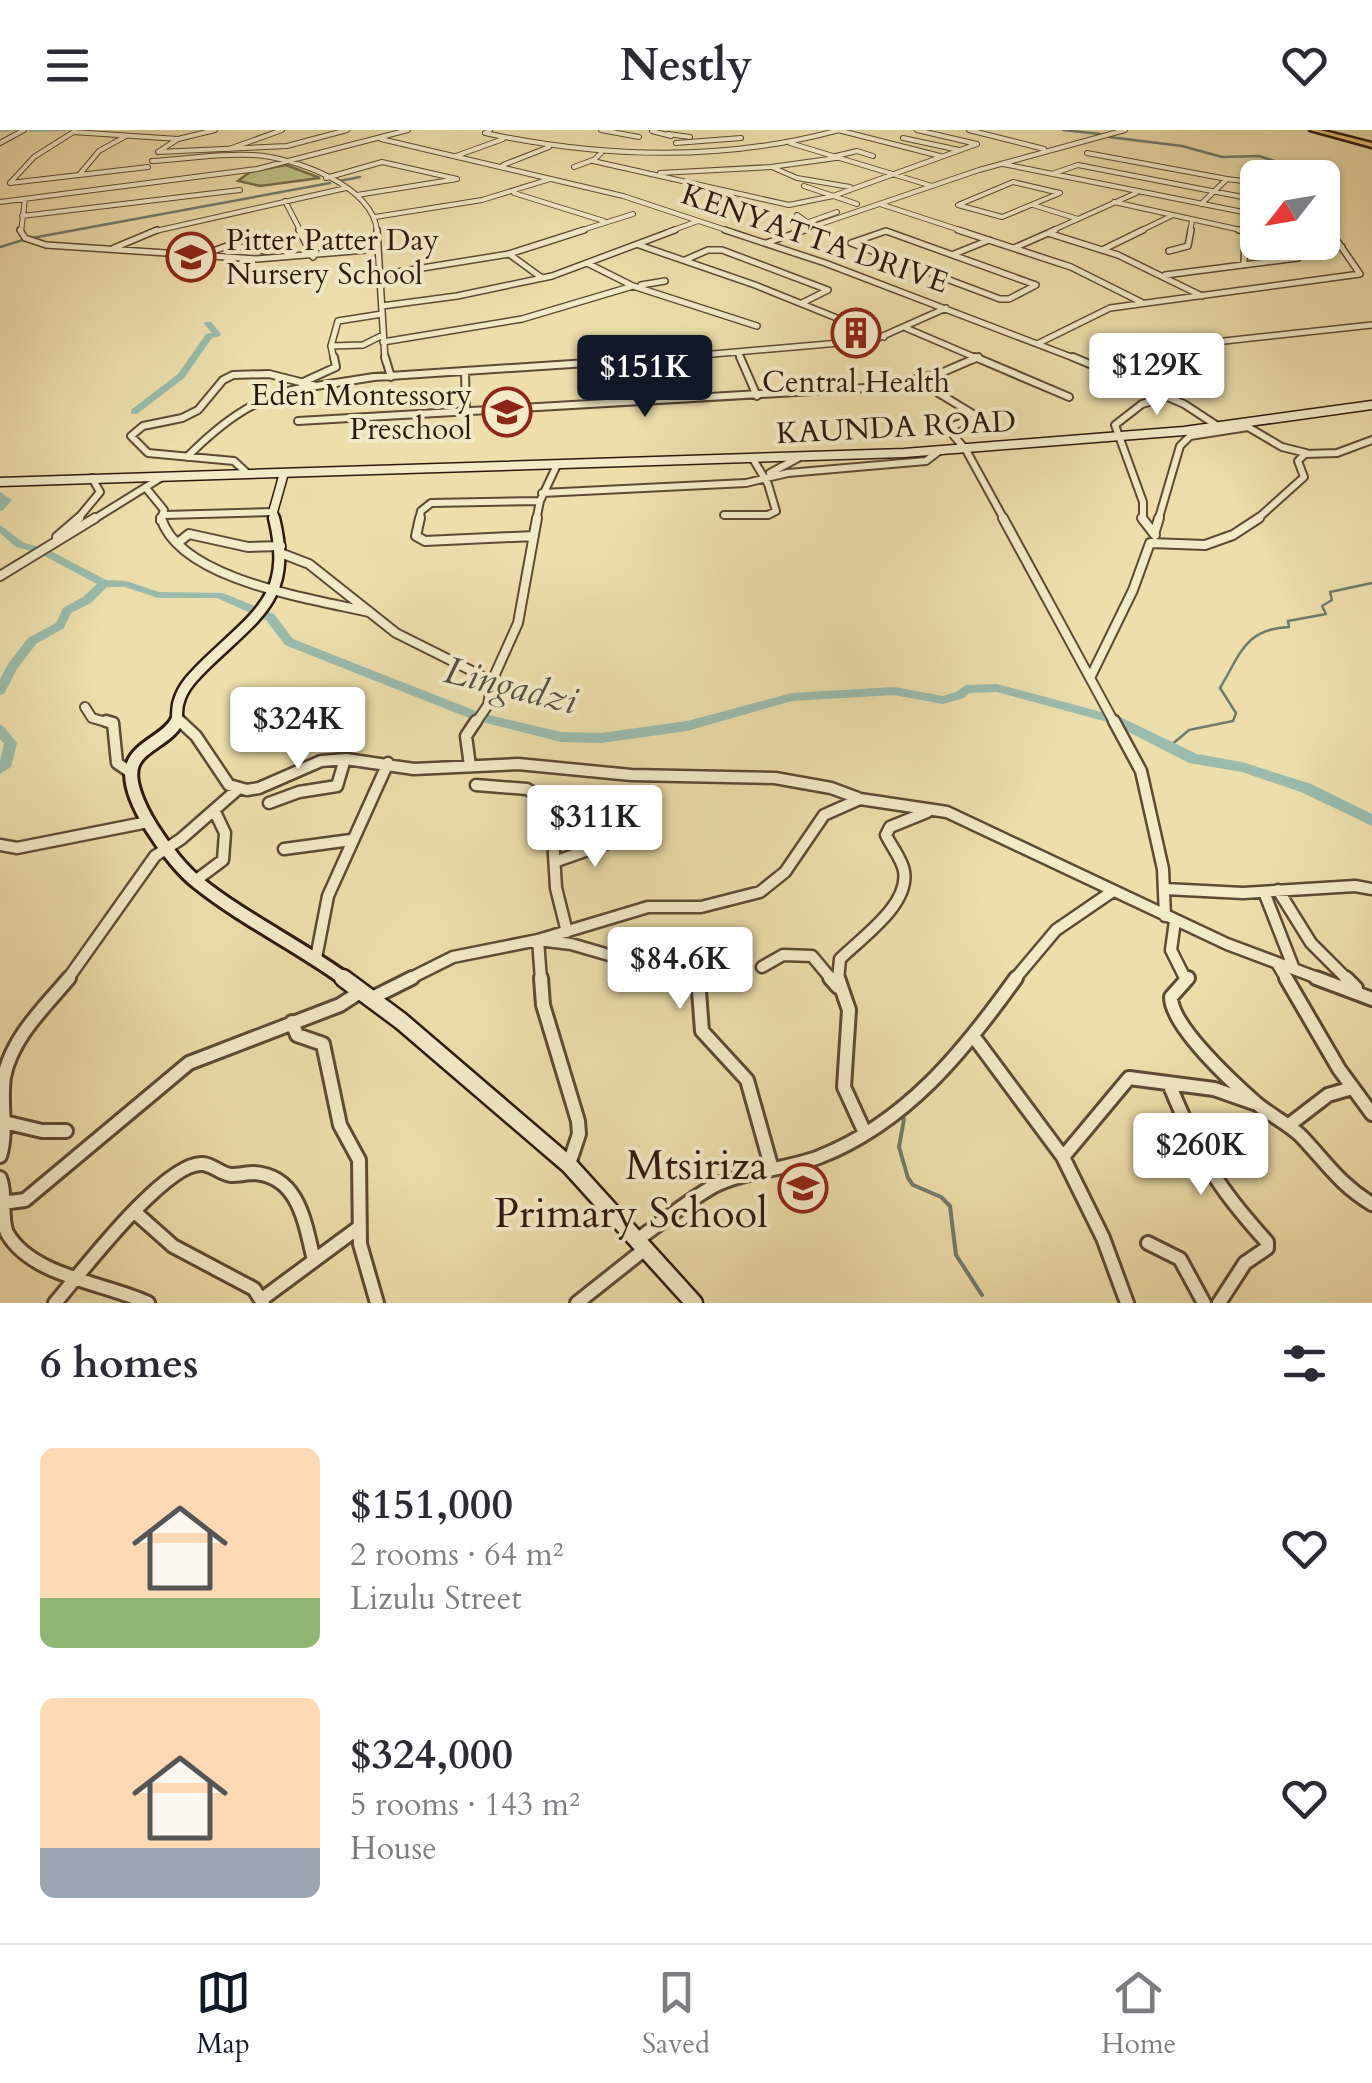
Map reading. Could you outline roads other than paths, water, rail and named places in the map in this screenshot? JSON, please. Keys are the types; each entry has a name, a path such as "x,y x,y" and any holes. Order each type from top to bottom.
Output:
{"highway":[{"path":"1312,130 1372,145"}],"main road":[{"name":"KAUNDA ROAD","path":"0,482 966,450 1218,427 1372,404"},
{"path":"284,473 274,512 282,550 275,592 259,613 190,679 176,707 178,720 169,733 138,756 130,772 133,793 166,848 195,881 316,958 409,1028 569,1165 694,1303"}],"street":[{"path":"0,143 24,130"},
{"path":"148,186 150,164 158,152 178,140 215,130"},
{"path":"228,149 282,130"},
{"path":"158,152 302,144 347,130"},
{"path":"0,202 148,186 287,164 408,130"},
{"path":"490,130 485,133 602,153 755,147 838,130 942,156"},
{"path":"600,130 639,137 653,131 706,137 714,149"},
{"path":"731,130 755,147"},
{"path":"594,160 780,204 833,196 976,144 917,130 890,142"},
{"path":"969,130 1046,150"},
{"path":"806,223 1124,130"},
{"path":"178,140 75,131 34,157 10,183 150,164 262,156 346,188 375,217 386,372 391,378"},
{"path":"668,134 688,172"},
{"path":"79,175 100,151 129,135"},
{"path":"639,137 642,153"},
{"path":"456,156 505,138"},
{"path":"676,143 741,138"},
{"path":"903,138 960,150"},
{"name":"KENYATTA DRIVE","path":"381,140 552,178 766,244 1039,343 1167,397 1218,427"},
{"path":"788,142 930,185"},
{"path":"501,166 550,147"},
{"path":"646,174 771,167 857,151 873,156"},
{"path":"574,167 602,153"},
{"path":"1088,153 1240,181"},
{"path":"324,178 382,162 457,179 357,195"},
{"path":"1000,164 1240,212"},
{"path":"1052,174 1078,165 1240,197"},
{"path":"771,167 796,178 856,188"},
{"path":"739,169 746,181"},
{"path":"375,217 512,192 552,178"},
{"path":"1201,204 1227,179"},
{"path":"1032,205 1060,192 1012,182 958,204 998,218 1032,205 1078,218"},
{"path":"766,244 930,185"},
{"path":"804,186 857,204"},
{"path":"114,248 148,232 346,188"},
{"path":"22,216 240,190"},
{"path":"512,192 607,222"},
{"path":"1014,248 1139,192"},
{"path":"25,200 20,231 29,240 59,246 256,259 378,249"},
{"path":"284,201 313,257"},
{"path":"1114,202 1240,230"},
{"path":"879,204 1080,270 1144,303"},
{"path":"380,275 509,254 633,214"},
{"path":"797,215 814,226"},
{"path":"1102,250 1171,216"},
{"path":"301,382 336,367 338,361 330,352 338,322 542,278 590,264 698,221"},
{"path":"1169,251 1188,246 1192,221"},
{"path":"954,254 1036,284 1000,299 851,243 884,231 954,254 988,240"},
{"path":"1048,233 1102,250 1202,296"},
{"path":"639,245 884,336"},
{"path":"1039,343 1101,311 1360,274 1340,245"},
{"path":"203,255 229,246 266,251"},
{"path":"684,260 718,249 828,290 802,303"},
{"path":"509,254 542,278"},
{"path":"1244,260 1244,266"},
{"path":"1162,276 1289,260"},
{"path":"590,264 633,286 692,302 756,326"},
{"path":"331,346 451,332 537,315 633,286 665,282"},
{"path":"187,457 239,409 279,391 391,378 848,344 906,328 946,308"},
{"path":"1130,382 1168,356 1215,342 1372,325"},
{"path":"906,328 1069,397"},
{"path":"1363,328 1372,334"},
{"path":"738,352 757,396"},
{"path":"298,421 882,387 917,380 979,358"},
{"path":"465,372 466,411"},
{"path":"248,474 234,461 148,454 131,436 143,426 176,420 198,410 227,377 269,374 316,386"},
{"path":"917,380 978,418 957,424 953,431 1141,770 1170,918 1171,950 1188,978 1170,997 1171,1010 1201,1048 1256,1103 1289,1125 1330,1174 1372,1204"},
{"path":"1154,531 1142,519 1143,502 1115,425 1150,400 1167,397"},
{"path":"1119,438 1194,435 1248,427 1282,446 1307,453 1337,453 1372,440"},
{"path":"1152,542 1180,446 1194,435"},
{"path":"534,536 425,541 416,536 422,510 431,504 746,483 926,460 940,451"},
{"path":"1092,676 1133,590 1146,546 1152,542 1209,545 1259,518 1304,477 1298,461 1307,453"},
{"path":"764,478 798,458"},
{"path":"724,515 774,513 776,505 753,460"},
{"path":"470,766 466,736 488,704 492,681 518,623 541,497 556,465"},
{"path":"0,576 162,477"},
{"path":"48,546 83,515 100,492 92,478"},
{"path":"146,488 157,499 164,515 161,524 208,563 275,592 368,612"},
{"path":"164,515 180,511 274,512"},
{"path":"179,542 190,534 282,550 309,564 368,612 422,648 492,681"},
{"path":"85,707 92,718 113,722 118,734 117,763 130,772"},
{"path":"178,720 204,742 226,786 238,790 266,786 320,761 345,759 418,769 502,764 630,775 699,774 805,782 860,799 956,814 990,829 1016,847 1170,918 1278,965 1369,998"},
{"path":"269,803 300,792 337,786 345,759"},
{"path":"316,958 328,896 388,763"},
{"path":"498,786 502,764"},
{"path":"476,785 524,787 545,795 551,803 549,821 556,888 567,932"},
{"path":"0,1156 6,1140 4,1076 20,1036 70,976 155,856 238,790"},
{"path":"2,1203 25,1200 189,1063 365,996 453,957 538,940 648,906 700,907 760,892 785,872 828,811 860,799"},
{"path":"839,989 840,959 894,905 903,885 904,870 886,834 900,822 934,810"},
{"path":"195,881 223,860 224,833 215,812"},
{"path":"0,846 17,848 148,822"},
{"path":"556,862 622,838"},
{"path":"284,849 350,840"},
{"path":"1165,889 1219,894 1372,888"},
{"path":"1278,890 1311,943 1369,998"},
{"path":"576,1303 716,1185 818,1158 866,1133 919,1097 974,1037 1044,940 1114,891"},
{"path":"1264,892 1294,969"},
{"path":"538,940 543,1004 578,1121 579,1134 569,1165"},
{"path":"538,940 571,944 616,957 691,953 700,986 702,1031 748,1080 772,1169"},
{"path":"762,967 783,955 812,956 839,989 848,1010 844,1087 866,1133"},
{"path":"1278,965 1352,1088 1372,1114"},
{"path":"292,1022 297,1035 319,1039 326,1049 338,1118 359,1160 358,1228 377,1303"},
{"path":"974,1037 1064,1157 1103,1238 1127,1303"},
{"path":"1064,1157 1129,1078 1214,1089 1256,1103"},
{"path":"1170,1086 1200,1156 1232,1204 1268,1242 1267,1248 1245,1264 1219,1303"},
{"path":"1289,1125 1328,1095 1352,1088"},
{"path":"4,1122 42,1131 66,1131"},
{"path":"55,1303 137,1214 158,1185 189,1166 204,1164 228,1175 257,1173 280,1181 292,1192 314,1260"},
{"path":"0,1178 4,1184 2,1223 16,1244 49,1267 119,1287 148,1303"},
{"path":"137,1214 173,1246 238,1279 254,1289 262,1301 358,1228"},
{"path":"1148,1243 1166,1249 1190,1268 1204,1303"}],"waterway":[{"path":"1063,130 1100,134"},
{"path":"0,131 14,131"},
{"path":"30,131 64,131"},
{"path":"1109,137 1182,146 1222,157 1259,156 1272,160"},
{"path":"339,181 360,177"},
{"path":"32,238 330,183"},
{"path":"0,247 23,240"},
{"path":"134,412 181,376 209,336 217,334 208,324"},
{"path":"0,495 7,500 0,508"},
{"path":"0,528 20,545 39,550"},
{"name":"Lingadzi","path":"43,551 104,583"},
{"path":"0,691 32,641 60,625 67,611 87,600 104,583"},
{"name":"Lingadzi","path":"104,583 126,584 158,595 219,595 270,617 289,642 478,717 561,737 601,738 687,726 792,697 894,691 943,700 966,689 997,688 1110,719"},
{"path":"1170,746 1189,730 1233,721 1236,713 1220,688 1253,638 1289,627 1288,621 1326,614 1322,606 1332,600 1330,592 1372,583"},
{"path":"1116,720 1194,759 1242,767 1306,788 1372,820"},
{"path":"0,730 11,743 6,763 0,769"},
{"path":"900,1113 904,1119 899,1147 908,1178 913,1185 941,1197 950,1206 956,1255 982,1295"}],"place":[{"name":"Pitter Patter Day Nursery School","path":"191,257"},
{"name":"Central Health","path":"856,333"},
{"name":"Eden Montessory Preschool","path":"507,412"},
{"name":"Mtsiriza Primary School","path":"803,1188"}]}
